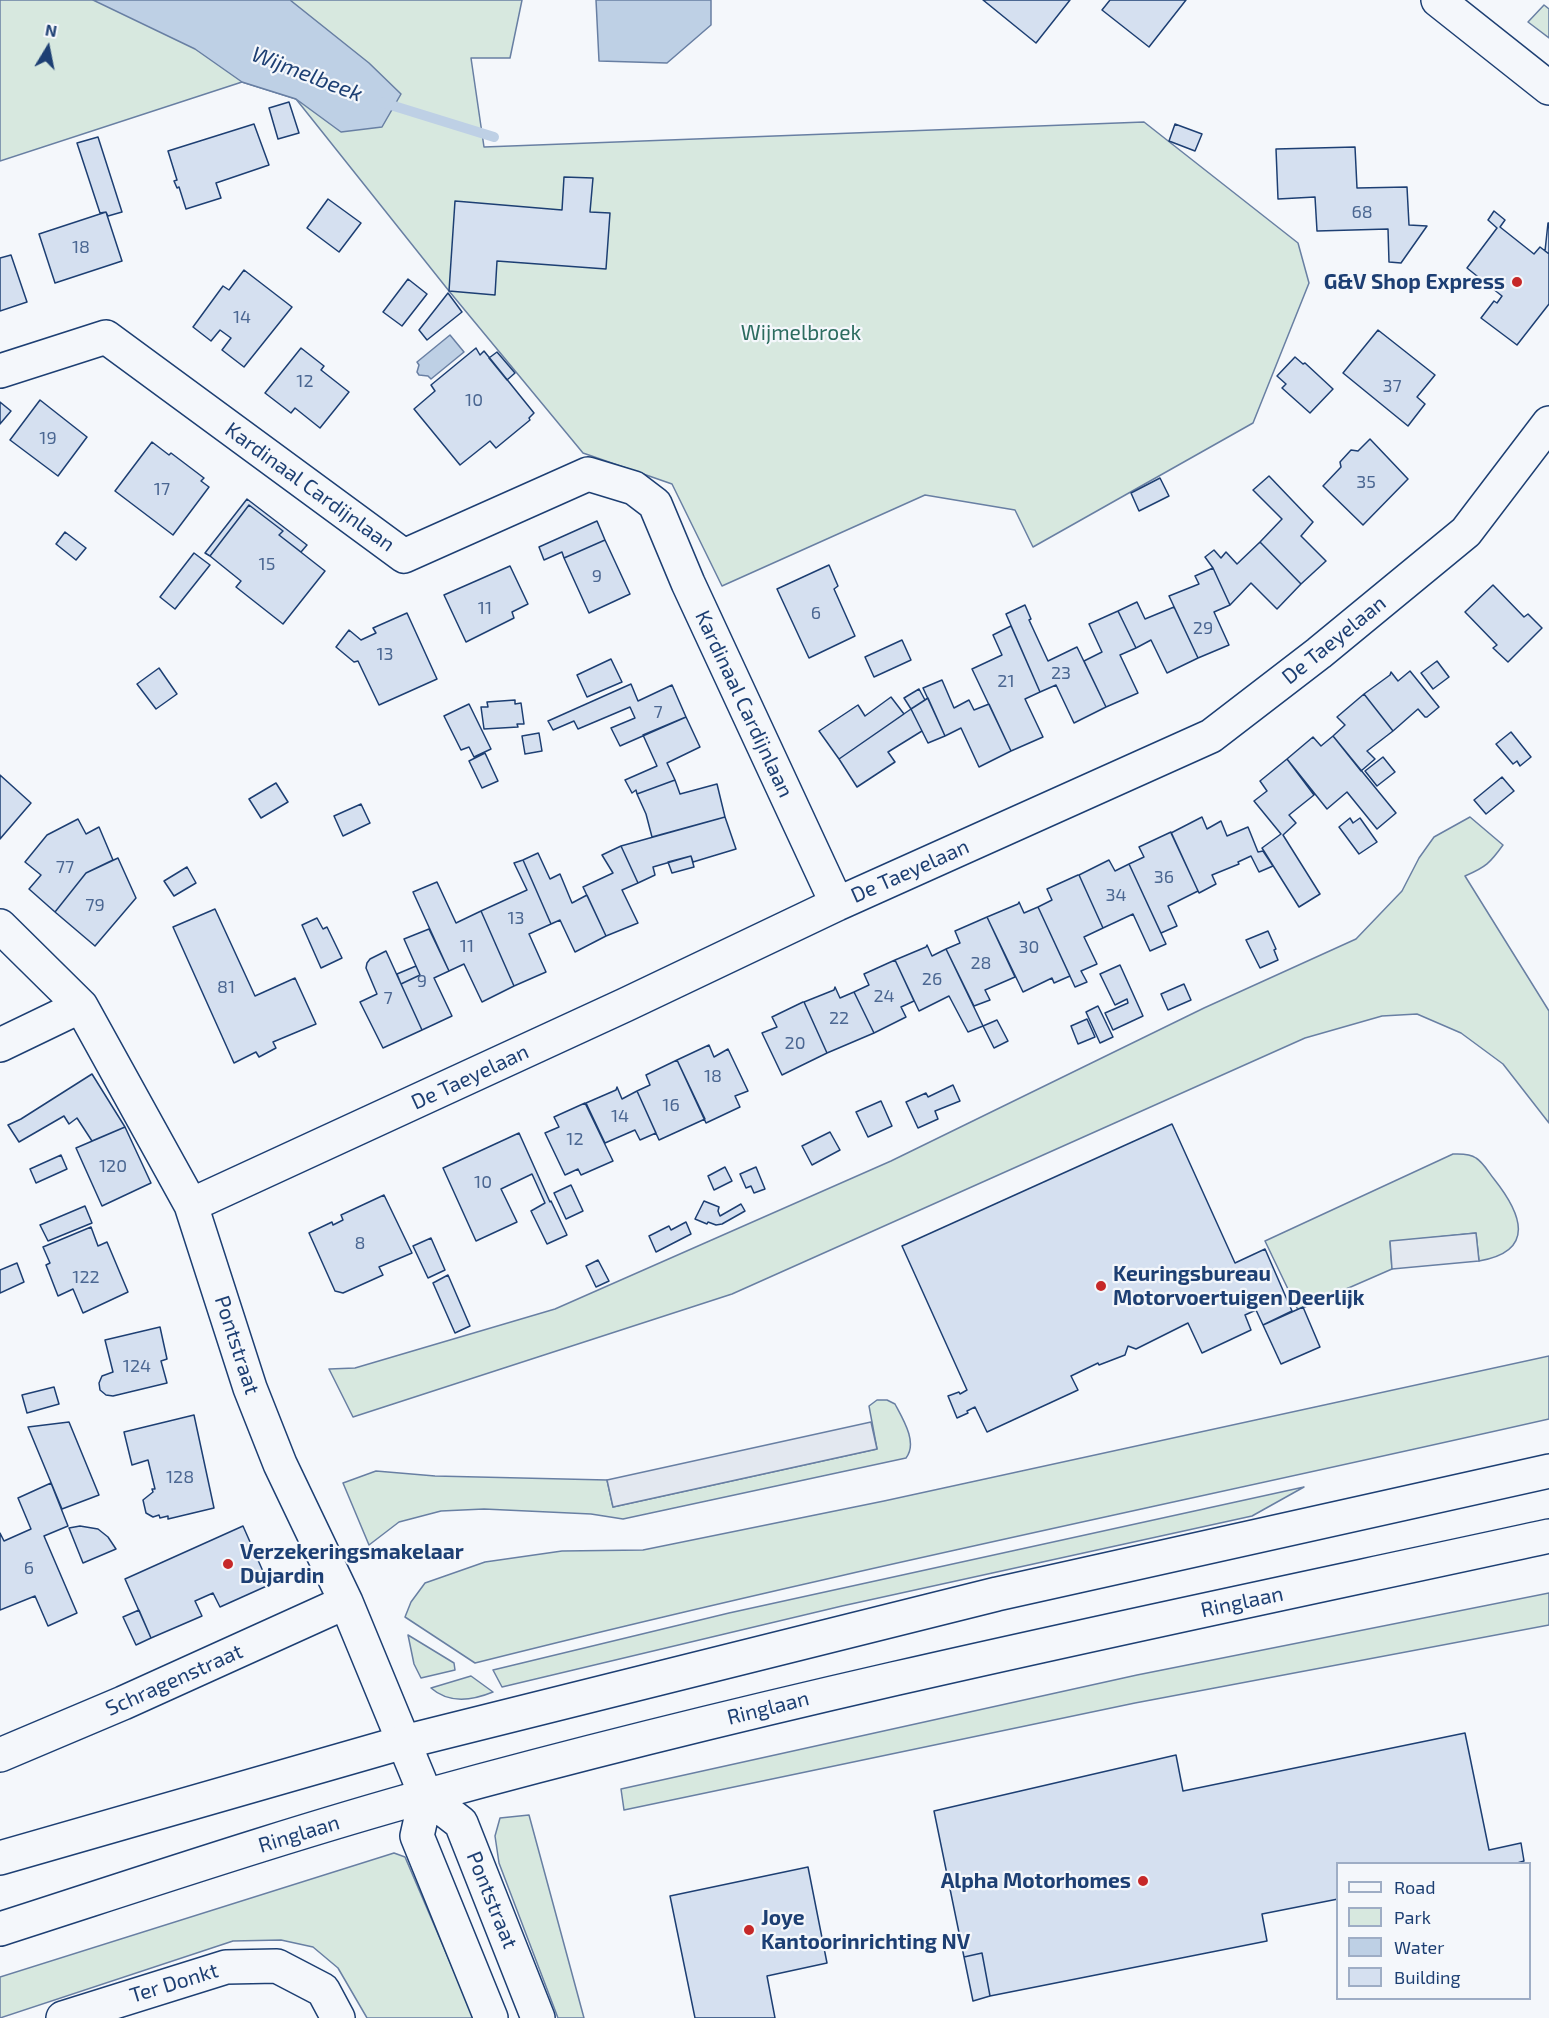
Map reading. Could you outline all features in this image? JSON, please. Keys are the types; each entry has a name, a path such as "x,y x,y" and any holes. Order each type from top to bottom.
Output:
{"street":[{"path":"1438,0 1549,88"},
{"name":"Kardinaal Cardijnlaan","path":"0,371 106,337 404,556 588,474 634,488 655,504 688,583 837,904"},
{"name":"De Taeyelaan","path":"191,1205 604,1015 837,904 1211,736 1319,653 1466,531 1549,423"},
{"name":"Pontstraat","path":"0,926 81,1006 191,1205 255,1399 280,1464 346,1602 426,1796 461,1824 538,2018"},
{"path":"0,1045 81,1006"},
{"path":"0,1858 404,1742 997,1594 1549,1471"},
{"name":"Ringlaan","path":"0,1929 426,1796 851,1687 1549,1536"},
{"name":"Schragenstraat","path":"0,1755 123,1703 346,1602"},
{"path":"426,1796 417,1836 490,2018"},
{"name":"Ter Donkt","path":"63,2018 226,1966 278,1966 322,1990 338,2018"}],"green space":[{"name":"Wijmelbroek","path":"0,0 522,0 510,58 471,58 484,147 1144,122 1298,243 1309,283 1253,423 1033,547 1015,510 925,495 722,586 672,484 583,453 449,291 296,99 242,82 0,161"},
{"path":"1544,5 1549,9 1549,38 1528,22"},
{"path":"1470,817 1503,845 1487,864 1465,876 1549,1011 1549,1123 1503,1064 1461,1033 1417,1014 1382,1016 1305,1038 732,1294 353,1417 329,1369 355,1368 555,1309 891,1161 1204,1008 1356,939 1402,891 1419,858 1434,837"},
{"path":"1453,1154 1473,1156 1479,1160 1511,1205 1518,1229 1516,1240 1510,1249 1497,1256 1479,1261 1476,1233 1390,1242 1392,1269 1298,1310 1265,1241"},
{"path":"1549,1356 1549,1419 743,1598 475,1663 405,1617 411,1602 425,1583 485,1562 562,1551 643,1550 884,1501"},
{"path":"877,1400 887,1400 895,1404 902,1417 910,1438 906,1458 623,1519 591,1514 484,1509 441,1511 399,1522 369,1545 343,1483 376,1471 435,1476 607,1480 613,1507 877,1449 869,1406"},
{"path":"1304,1487 1252,1516 842,1606 502,1687 493,1670 729,1613"},
{"path":"1549,1593 1549,1625 1135,1703 624,1810 621,1789 1137,1675"},
{"path":"408,1635 454,1663 455,1670 421,1678 414,1664"},
{"path":"471,1676 493,1692 468,1699 453,1699 431,1688"},
{"path":"529,1815 584,2018 558,2018 499,1863 495,1836 500,1818"},
{"path":"394,1853 405,1857 474,2018 367,2018 338,1968 313,1947 281,1940 233,1941 0,2018 0,1977"}],"shaded area":[{"path":"1476,1233 1479,1261 1392,1269 1390,1241"},
{"path":"871,1422 877,1449 613,1507 607,1480"}],"water":[{"path":"93,0 290,0 369,63 401,94 382,127 341,132 296,99 242,82 195,49"},
{"path":"596,0 711,0 711,25 667,63 599,61"},
{"path":"450,335 464,352 431,379 428,376 419,375 417,362"}],"building":[{"path":"983,0 1070,0 1036,43"},
{"path":"1110,0 1186,0 1149,47 1102,10"},
{"path":"289,102 299,133 278,139 269,108"},
{"path":"254,124 269,165 216,183 221,198 186,209 179,187 177,188 174,181 177,180 168,151"},
{"path":"1175,124 1202,134 1195,151 1169,141"},
{"path":"98,137 122,212 108,216 106,212 100,213 77,143"},
{"path":"1355,147 1357,188 1407,187 1409,225 1427,226 1401,263 1389,262 1388,229 1317,231 1315,197 1278,199 1276,149"},
{"path":"564,177 593,178 590,212 610,213 606,269 497,261 495,295 449,291 455,201 562,210"},
{"path":"328,199 361,223 339,252 307,228"},
{"name":"G&V Shop Express","path":"1494,211 1505,220 1500,227 1534,254 1540,247 1549,254 1549,304 1517,345 1481,318 1494,301 1497,303 1502,296 1467,268 1497,228 1488,220"},
{"path":"106,212 122,261 55,283 39,234"},
{"path":"1549,223 1549,254 1545,251"},
{"path":"11,255 27,302 0,311 0,258"},
{"path":"244,270 292,307 244,367 222,350 231,338 220,330 211,341 193,327 223,286 229,290"},
{"path":"408,279 427,294 402,326 383,312"},
{"path":"448,293 462,312 427,340 419,330"},
{"path":"1378,330 1435,375 1417,397 1425,404 1408,426 1343,373"},
{"path":"301,348 324,366 321,370 349,392 320,428 295,408 291,413 265,393"},
{"path":"476,348 480,355 484,351 534,413 529,418 530,420 496,448 490,441 460,465 414,409 435,391 431,385"},
{"path":"497,352 515,373 507,380 489,358"},
{"path":"1295,357 1303,364 1305,363 1333,389 1310,413 1282,388 1286,384 1277,376"},
{"path":"40,400 87,437 58,476 10,440"},
{"path":"0,402 11,411 0,424"},
{"path":"1370,439 1408,479 1363,525 1323,486 1341,467 1340,462 1351,450 1358,451"},
{"path":"152,442 204,478 201,481 209,487 173,535 115,491"},
{"path":"1269,476 1313,522 1301,536 1326,561 1301,584 1260,542 1282,519 1253,490"},
{"path":"1160,478 1169,496 1139,511 1131,493"},
{"path":"247,499 307,545 301,552 279,535 283,531 249,505 210,556 205,553"},
{"path":"249,505 283,531 279,535 325,571 283,624 236,587 241,581 210,556"},
{"path":"597,521 605,540 564,558 562,552 544,560 539,547"},
{"path":"65,532 86,548 76,560 56,544"},
{"path":"605,540 630,594 589,613 564,558"},
{"path":"1260,542 1301,584 1277,609 1251,583 1230,605 1213,568 1205,557 1214,550 1221,558 1226,552 1237,564"},
{"path":"194,553 210,565 175,609 160,597"},
{"path":"829,565 838,586 834,589 855,636 809,658 777,589"},
{"path":"510,566 528,604 512,612 514,618 466,642 444,595"},
{"path":"1213,568 1230,605 1214,612 1229,645 1198,658 1169,596 1199,584 1195,576"},
{"path":"1493,585 1524,617 1528,614 1542,628 1508,662 1493,648 1497,645 1465,612"},
{"path":"1137,602 1145,619 1174,607 1198,658 1167,673 1151,640 1136,648 1118,611"},
{"path":"1025,605 1031,619 1029,620 1048,661 1077,647 1106,707 1074,723 1056,685 1040,692 1006,614"},
{"path":"1118,611 1136,648 1120,655 1138,693 1106,707 1084,661 1102,652 1089,624"},
{"path":"407,613 437,679 379,705 358,661 354,662 336,647 349,630 361,640 376,633 373,628"},
{"path":"1011,626 1040,692 1025,699 1043,737 1011,751 972,669 1002,655 993,635"},
{"path":"902,640 911,660 874,677 865,657"},
{"path":"611,659 622,682 587,697 577,675"},
{"path":"1437,661 1449,677 1433,689 1421,673"},
{"path":"159,668 177,694 156,709 137,684"},
{"path":"1410,671 1439,707 1427,717 1418,709 1393,731 1364,694 1391,672 1398,681"},
{"path":"942,680 954,708 969,700 974,710 989,704 1011,751 979,767 961,728 945,736 923,688"},
{"path":"631,684 638,701 672,685 686,717 620,746 611,728 635,718 630,707 578,729 574,721 553,730 548,721"},
{"path":"919,689 925,700 911,709 904,698"},
{"path":"1364,694 1393,731 1367,751 1375,759 1361,771 1333,736 1345,725 1337,717"},
{"path":"891,697 904,714 839,759 819,731 858,705 865,716"},
{"path":"928,698 945,736 928,743 911,709"},
{"path":"515,700 515,704 521,703 524,724 517,724 518,727 484,729 481,707 488,707 487,702"},
{"path":"469,704 491,749 474,757 469,747 461,750 444,716"},
{"path":"911,709 922,731 888,752 895,762 857,787 839,759"},
{"path":"686,717 700,747 667,763 675,780 637,794 636,790 632,793 625,780 657,766 643,735"},
{"path":"1511,732 1531,757 1520,766 1517,761 1513,764 1496,744"},
{"path":"539,733 542,751 525,754 522,736"},
{"path":"1333,736 1396,813 1377,829 1347,792 1327,809 1287,759 1313,737 1321,746"},
{"path":"485,753 498,781 482,788 469,761"},
{"path":"1383,757 1395,772 1377,786 1365,771"},
{"path":"1287,759 1314,795 1289,815 1296,823 1283,835 1320,894 1299,907 1262,848 1281,834 1254,801 1267,791 1260,781"},
{"path":"0,775 31,803 0,839"},
{"path":"1502,777 1514,791 1486,814 1474,800"},
{"path":"675,780 680,794 717,784 725,817 652,837 646,814 637,794"},
{"path":"276,783 288,802 261,818 249,799"},
{"path":"361,804 370,823 343,836 334,816"},
{"path":"725,817 736,849 693,862 691,856 653,867 655,875 638,883 621,846"},
{"path":"1202,817 1207,829 1221,821 1227,836 1248,827 1258,852 1263,851 1273,866 1259,872 1251,856 1238,862 1239,864 1212,875 1216,884 1199,893 1171,833"},
{"path":"1350,818 1353,823 1360,818 1377,842 1359,854 1339,827"},
{"path":"78,819 86,834 99,827 113,860 86,873 55,912 29,889 41,875 25,862 47,835"},
{"path":"1171,832 1198,891 1168,906 1177,926 1161,933 1129,864 1144,857 1139,847"},
{"path":"621,846 638,883 622,890 638,923 606,936 583,887 613,873 602,855"},
{"path":"538,853 550,879 560,874 572,903 587,895 606,936 575,952 560,920 551,924 523,860"},
{"path":"691,856 694,867 672,873 668,862"},
{"path":"118,858 136,898 95,946 55,912 86,873"},
{"path":"523,860 551,924 529,934 546,972 514,986 481,911 527,890 514,863"},
{"path":"1109,860 1115,871 1129,864 1166,944 1150,951 1133,914 1103,928 1079,875"},
{"path":"187,867 196,883 174,896 164,881"},
{"path":"1079,875 1103,928 1084,937 1097,964 1081,971 1087,982 1075,987 1038,907 1052,900 1047,889"},
{"path":"437,882 456,923 481,911 514,986 482,1002 464,964 449,971 413,892"},
{"path":"1019,902 1024,913 1038,907 1070,976 1054,983 1052,978 1023,992 987,917"},
{"path":"215,909 255,996 295,978 316,1024 273,1042 276,1048 259,1057 256,1052 234,1063 173,927"},
{"path":"987,917 1015,977 985,990 990,1000 974,1006 946,949 960,943 955,931"},
{"path":"317,918 323,929 327,927 342,958 321,968 302,925"},
{"path":"429,929 449,971 434,978 452,1016 422,1030 401,984 420,975 404,939"},
{"path":"1268,931 1278,960 1260,968 1246,940"},
{"path":"927,945 932,956 946,949 983,1026 968,1032 949,996 919,1011 895,960"},
{"path":"386,951 422,1030 383,1048 360,1002 377,994 366,968 367,963"},
{"path":"895,960 914,1001 901,1007 906,1017 874,1033 854,992 869,985 864,974"},
{"path":"1120,965 1143,1016 1113,1030 1105,1013 1128,1003 1127,999 1115,1005 1100,974"},
{"path":"416,966 420,975 401,984 397,974"},
{"path":"1184,984 1191,1000 1168,1010 1161,994"},
{"path":"835,987 840,998 854,992 874,1033 827,1053 804,1002 834,990"},
{"path":"804,1002 827,1053 782,1075 762,1033 777,1027 772,1017"},
{"path":"1098,1006 1113,1037 1100,1043 1086,1012"},
{"path":"1087,1019 1095,1037 1078,1044 1071,1026"},
{"path":"997,1020 1008,1041 994,1048 983,1026"},
{"path":"709,1045 714,1057 728,1049 748,1091 735,1096 740,1107 706,1123 677,1060"},
{"path":"677,1060 705,1119 659,1140 637,1091 650,1085 646,1075"},
{"path":"92,1074 125,1127 92,1141 77,1118 69,1124 64,1116 19,1142 8,1125"},
{"path":"953,1085 960,1101 935,1111 938,1119 918,1128 906,1102 926,1093 928,1097"},
{"path":"617,1087 622,1099 637,1091 656,1133 640,1140 635,1130 605,1143 586,1103 616,1090"},
{"path":"881,1101 892,1126 868,1137 856,1112"},
{"path":"585,1103 613,1161 581,1175 578,1169 565,1175 545,1133 559,1127 554,1117"},
{"name":"Keuringsbureau Motorvoertuigen Deerlijk","path":"1172,1124 1235,1263 1265,1249 1292,1311 1263,1325 1256,1310 1245,1315 1251,1330 1202,1353 1188,1323 1136,1349 1128,1346 1125,1355 1099,1365 1098,1363 1071,1376 1078,1390 987,1432 975,1407 957,1418 948,1396 967,1390 902,1246"},
{"path":"125,1127 151,1183 102,1206 76,1148"},
{"path":"830,1132 840,1150 812,1165 802,1146"},
{"path":"519,1133 567,1235 547,1244 531,1211 545,1203 532,1174 501,1189 517,1222 476,1241 443,1168"},
{"path":"61,1155 67,1169 36,1183 30,1169"},
{"path":"725,1167 732,1181 714,1190 708,1176"},
{"path":"756,1167 765,1189 754,1193 751,1186 746,1188 740,1174"},
{"path":"571,1185 583,1211 566,1219 554,1193"},
{"path":"384,1195 412,1253 379,1267 383,1275 343,1293 335,1291 309,1233 332,1222 333,1225 343,1220 341,1215"},
{"path":"704,1201 719,1207 720,1216 741,1204 745,1211 722,1224 716,1225 708,1222 707,1224 695,1219"},
{"path":"85,1206 92,1223 48,1241 40,1225"},
{"path":"686,1222 691,1234 656,1252 649,1236 669,1226 671,1230"},
{"path":"91,1227 98,1246 107,1242 128,1292 83,1313 73,1289 58,1296 46,1265 50,1263 43,1247"},
{"path":"431,1238 445,1270 428,1278 413,1246"},
{"path":"598,1260 609,1281 596,1287 586,1266"},
{"path":"17,1263 24,1282 0,1293 0,1270"},
{"path":"448,1275 470,1326 455,1333 433,1283"},
{"path":"1303,1307 1320,1347 1281,1364 1263,1325"},
{"path":"160,1327 167,1359 161,1361 167,1383 113,1396 106,1395 100,1390 99,1383 102,1376 113,1372 105,1340"},
{"path":"54,1387 59,1404 27,1413 22,1395"},
{"path":"194,1415 214,1508 168,1519 168,1516 153,1517 146,1513 143,1500 153,1492 152,1489 155,1489 148,1460 132,1465 124,1432"},
{"path":"69,1422 99,1495 62,1509 28,1427"},
{"path":"51,1483 68,1526 44,1536 77,1613 48,1626 35,1596 0,1610 0,1533 4,1541 31,1529 18,1498"},
{"path":"80,1526 98,1529 108,1537 116,1549 83,1563 69,1528"},
{"path":"243,1526 269,1585 220,1607 213,1593 195,1601 202,1616 151,1638 125,1579"},
{"path":"139,1610 151,1638 136,1645 123,1617"},
{"name":"Alpha Motorhomes","path":"1465,1733 1489,1850 1521,1843 1524,1861 1336,1862 1336,1899 1262,1914 1267,1941 990,1996 982,1953 964,1957 934,1811 1176,1755 1183,1791"},
{"name":"Joye Kantoorinrichting NV","path":"808,1867 827,1963 767,1976 775,2018 695,2018 670,1896"},
{"path":"982,1953 990,1996 973,2001 964,1957"}],"waterway":[{"name":"Wijmelbeek","path":"381,102 494,137"}],"place":[{"name":"G&V Shop Express","path":"1517,282"},
{"name":"Keuringsbureau Motorvoertuigen Deerlijk","path":"1101,1286"},
{"name":"Verzekeringsmakelaar Dujardin","path":"228,1564"},
{"name":"Alpha Motorhomes","path":"1143,1881"},
{"name":"Joye Kantoorinrichting NV","path":"749,1930"}]}
